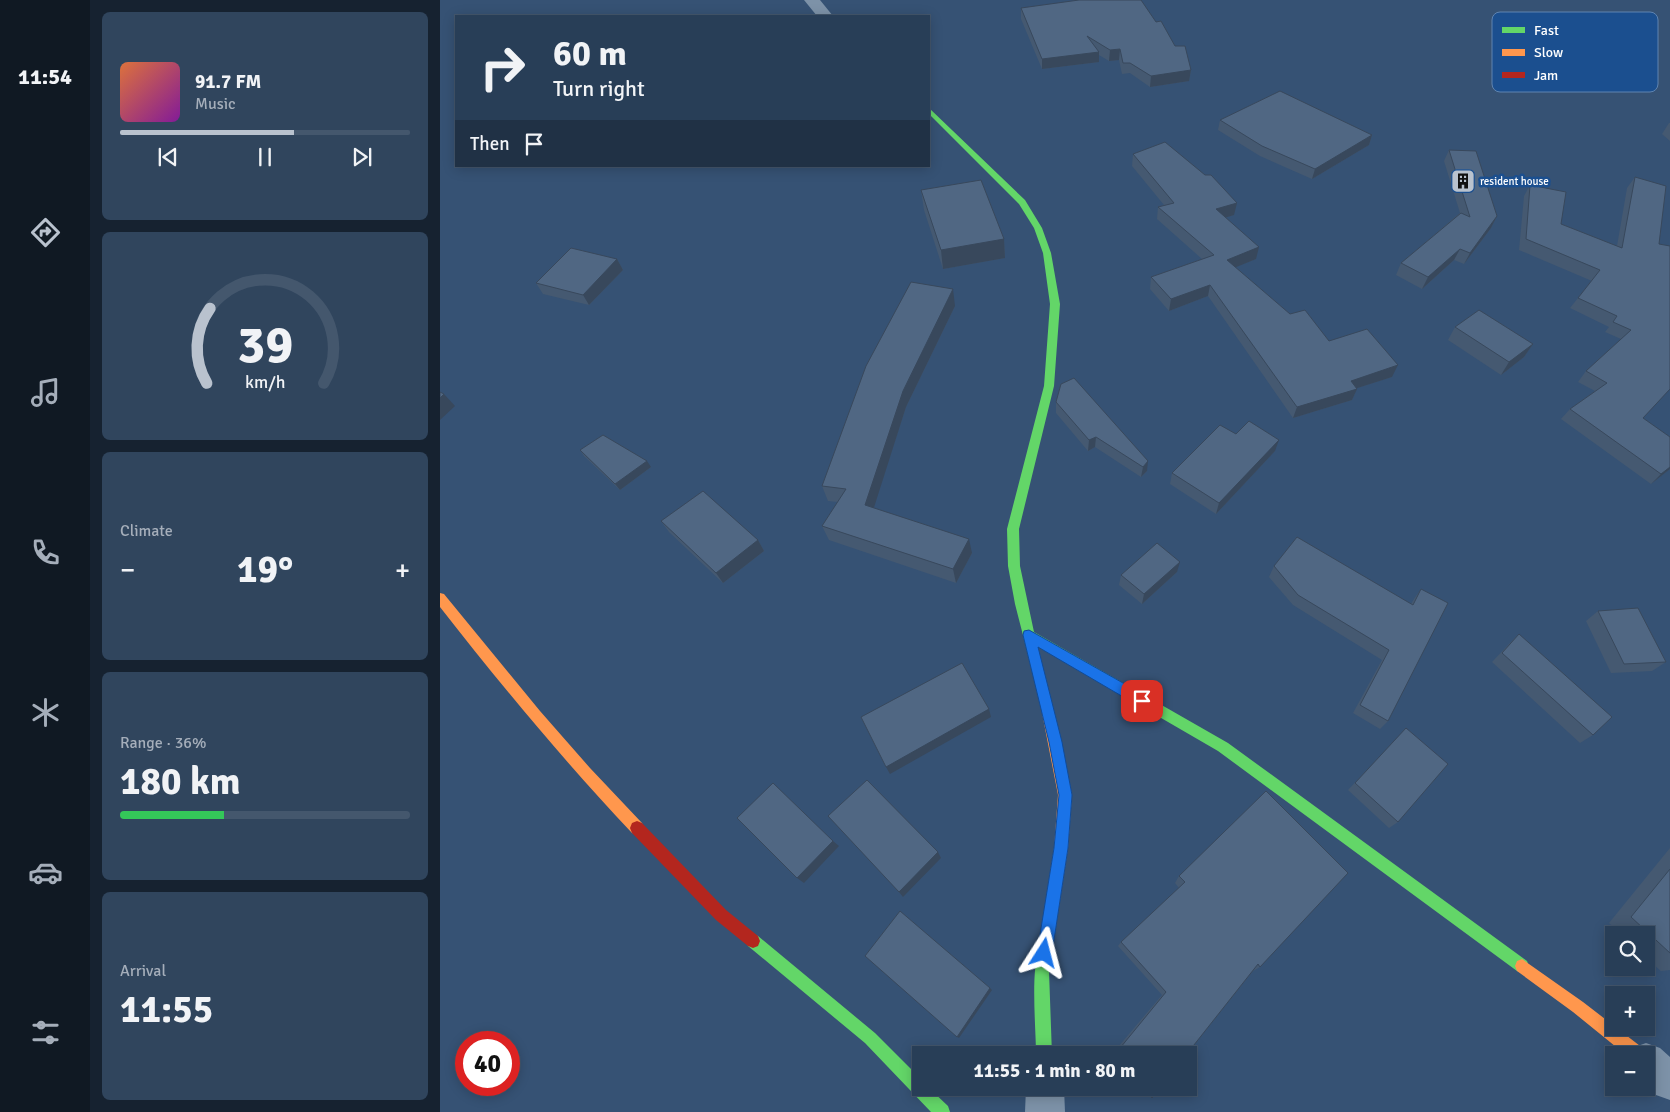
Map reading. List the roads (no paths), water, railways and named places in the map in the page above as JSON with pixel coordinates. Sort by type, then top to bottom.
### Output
[{"type":"street","points":[[812,0],[824,15]]},
{"type":"street","points":[[930,111],[1022,202],[1038,228],[1047,253],[1055,304],[1049,386],[1013,529],[1014,566],[1055,742],[1065,795],[1061,848],[1042,971],[1044,1046]]},
{"type":"street","points":[[440,598],[472,639],[603,794],[707,901],[721,915],[870,1038],[942,1112]]},
{"type":"street","points":[[1029,635],[1223,747],[1578,1007],[1627,1046]]},
{"type":"street","points":[[1655,1069],[1670,1081]]},
{"type":"street","points":[[1045,1096],[1045,1112]]},
{"type":"place","name":"resident house","points":[[1463,181]]}]
